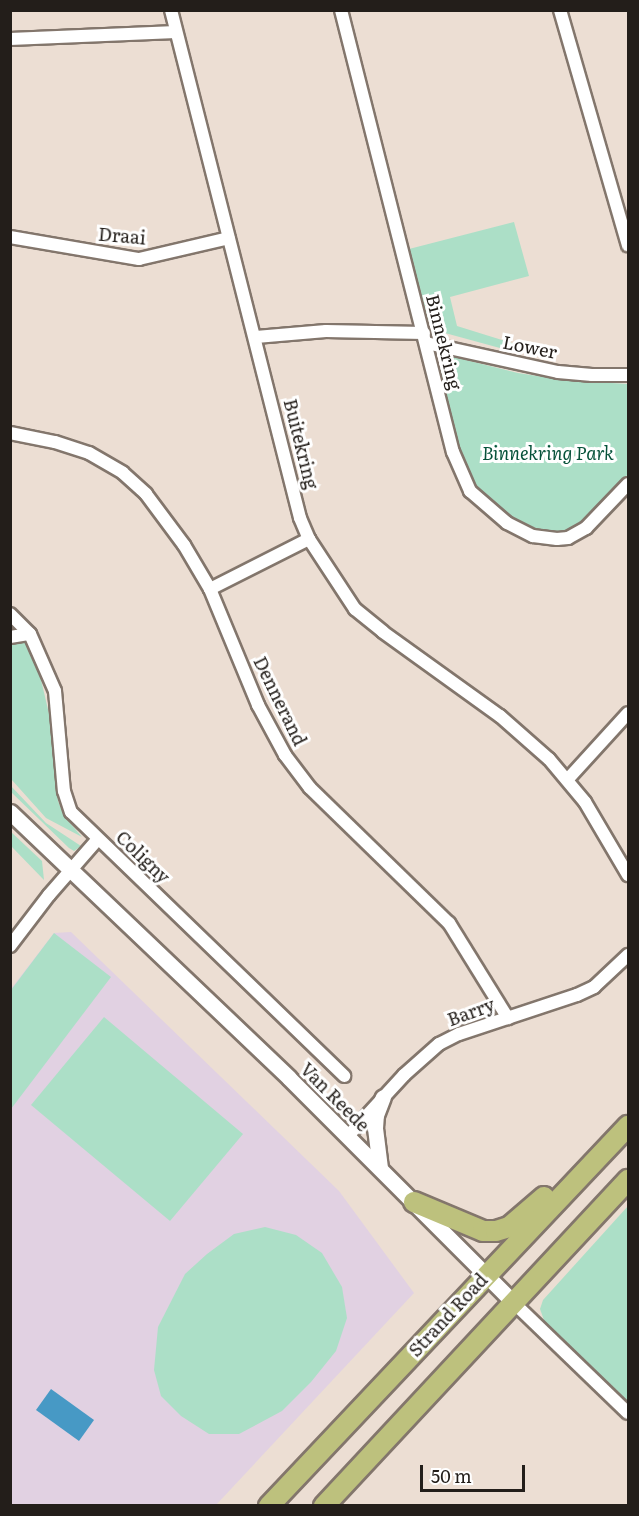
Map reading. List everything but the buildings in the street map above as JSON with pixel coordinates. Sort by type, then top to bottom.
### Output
[{"type":"main road","name":"Strand Road","points":[[269,1506],[628,1126]]},
{"type":"main road","points":[[414,1202],[483,1231],[496,1231],[509,1227],[525,1215],[556,1185],[586,1172]]},
{"type":"main road","points":[[324,1506],[628,1180]]},
{"type":"street","name":"Buitekring","points":[[171,10],[300,518],[309,539],[355,609],[528,739],[568,779],[628,875]]},
{"type":"street","name":"Binnekring","points":[[341,10],[461,474],[470,491],[507,523],[543,539],[568,538],[595,521],[628,484]]},
{"type":"street","points":[[560,10],[628,245]]},
{"type":"street","points":[[10,39],[176,32]]},
{"type":"street","name":"Draai","points":[[10,237],[110,256],[139,259],[229,238]]},
{"type":"street","name":"Lower","points":[[255,337],[326,331],[425,338],[558,372],[628,375]]},
{"type":"street","name":"Dennerand","points":[[10,433],[80,450],[123,473],[146,494],[168,522],[210,589],[258,705],[285,754],[322,800],[449,923],[508,1018]]},
{"type":"street","points":[[210,589],[309,539]]},
{"type":"street","name":"Coligny","points":[[10,614],[30,634],[55,691],[66,801],[78,821],[345,1076]]},
{"type":"street","points":[[10,637],[30,634]]},
{"type":"street","points":[[568,779],[628,713]]},
{"type":"street","name":"Van Reede","points":[[10,812],[348,1136],[514,1303],[628,1413]]},
{"type":"street","points":[[10,946],[70,869],[98,839]]},
{"type":"street","name":"Barry","points":[[348,1136],[425,1054],[439,1044],[594,987],[628,955]]},
{"type":"street","points":[[380,1168],[375,1128],[376,1115],[383,1097]]},
{"type":"shaded area","points":[[71,932],[339,1191],[414,1293],[216,1505],[11,1505],[10,990],[54,933]]},
{"type":"green space","points":[[514,222],[529,276],[450,297],[457,326],[515,344],[518,353],[434,330],[428,319],[409,249]]},
{"type":"green space","name":"Binnekring Park","points":[[450,356],[518,373],[563,380],[628,384],[628,474],[594,512],[571,530],[544,533],[525,526],[481,493],[464,469],[440,376],[441,363]]},
{"type":"green space","points":[[10,640],[25,643],[38,667],[50,718],[58,801],[64,816],[82,837],[46,818],[11,779]]},
{"type":"green space","points":[[10,785],[46,823],[81,846],[74,851],[69,848],[11,792]]},
{"type":"green space","points":[[10,831],[42,861],[44,880],[11,846]]},
{"type":"green space","points":[[54,933],[111,977],[11,1109],[11,990]]},
{"type":"green space","points":[[104,1017],[243,1134],[170,1221],[31,1105]]},
{"type":"green space","points":[[628,1206],[628,1403],[545,1323],[540,1309],[543,1300]]},
{"type":"green space","points":[[265,1227],[296,1235],[322,1253],[342,1287],[347,1318],[336,1351],[311,1382],[282,1411],[239,1434],[209,1434],[181,1416],[161,1396],[154,1370],[158,1327],[185,1274],[234,1234]]},
{"type":"water","points":[[51,1389],[94,1420],[79,1441],[36,1410]]}]
